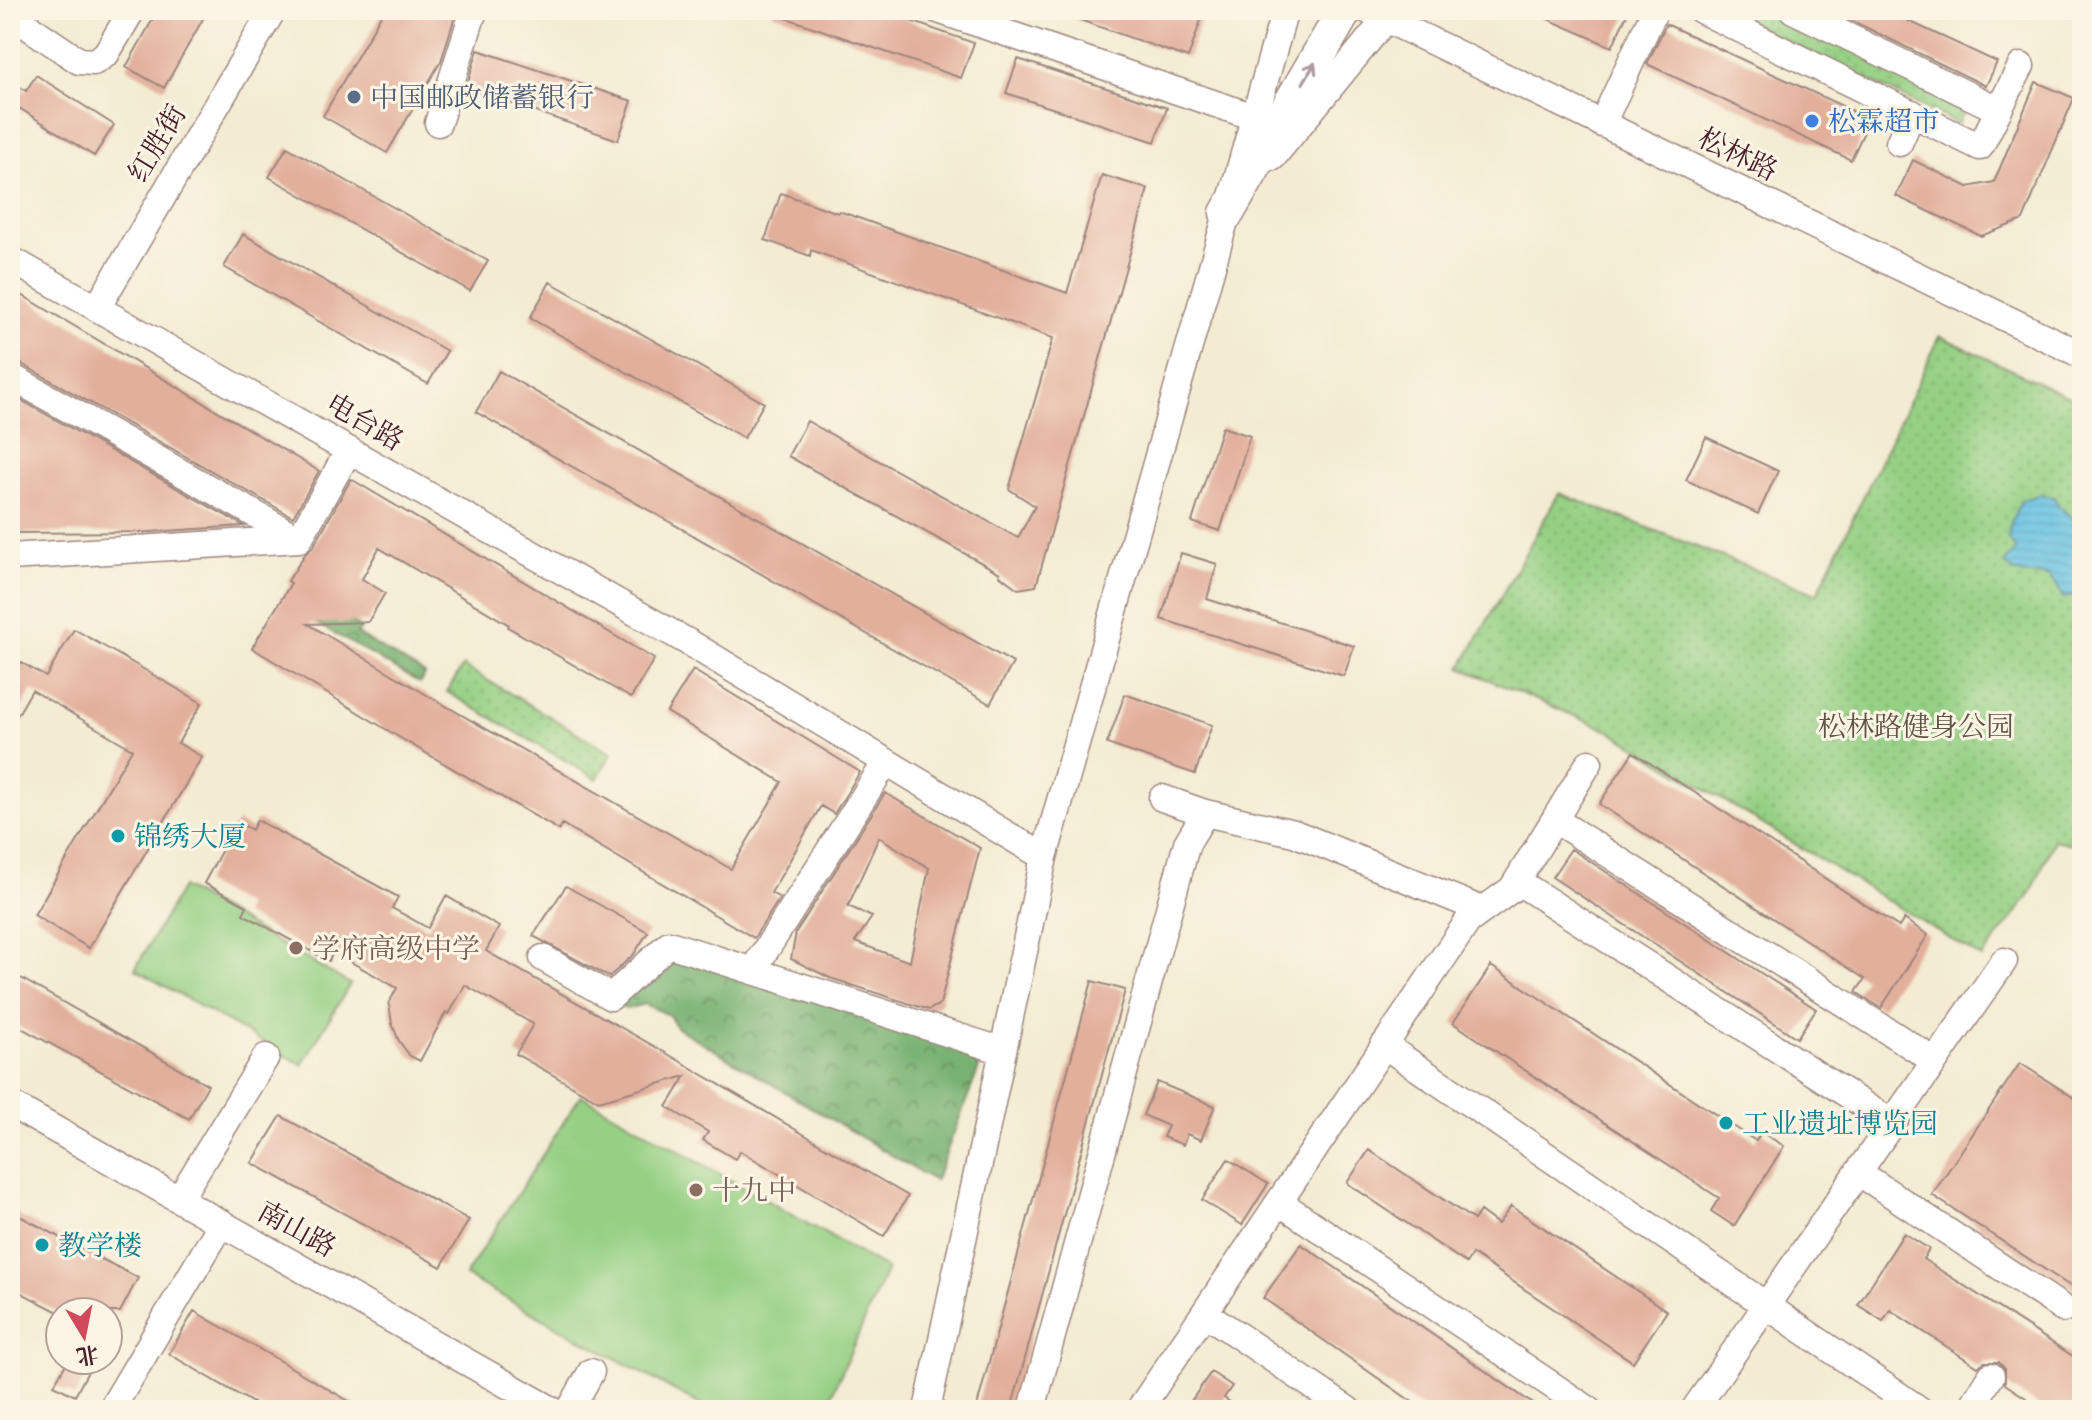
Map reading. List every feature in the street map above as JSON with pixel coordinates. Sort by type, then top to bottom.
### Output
[{"type":"main road","points":[[1227,213],[1345,10]]},
{"type":"street","points":[[10,14],[79,61],[94,62],[106,54],[132,10]]},
{"type":"street","name":"红胜街","points":[[97,308],[273,10]]},
{"type":"street","points":[[438,123],[474,10]]},
{"type":"street","points":[[938,10],[1254,117]]},
{"type":"street","points":[[927,1410],[1044,857],[1285,10]]},
{"type":"street","points":[[1602,124],[1655,10]]},
{"type":"street","points":[[1701,10],[1980,147],[2021,66]]},
{"type":"street","points":[[1793,10],[1999,110]]},
{"type":"street","points":[[1227,213],[1381,13]]},
{"type":"street","name":"松林路","points":[[1381,13],[1602,124],[2082,355]]},
{"type":"street","points":[[1899,143],[1912,113]]},
{"type":"street","name":"电台路","points":[[10,259],[688,642],[1044,857]]},
{"type":"street","points":[[10,376],[299,539]]},
{"type":"street","points":[[299,539],[349,450]]},
{"type":"street","points":[[10,557],[299,539]]},
{"type":"street","points":[[753,970],[886,762]]},
{"type":"street","points":[[1139,1410],[1468,921],[1512,889],[1589,763]]},
{"type":"street","points":[[1162,798],[1205,813],[1294,833],[1482,910]]},
{"type":"street","points":[[1035,1410],[1032,1409],[1187,843],[1205,813]]},
{"type":"street","points":[[1555,820],[1935,1061]]},
{"type":"street","points":[[1517,881],[1892,1123]]},
{"type":"street","points":[[543,958],[611,997],[669,944],[1003,1051]]},
{"type":"street","points":[[1694,1410],[2004,961]]},
{"type":"street","points":[[1384,1045],[1920,1410]]},
{"type":"street","points":[[179,1199],[266,1057]]},
{"type":"street","name":"南山路","points":[[10,1104],[552,1410]]},
{"type":"street","points":[[1858,1172],[2064,1309]]},
{"type":"street","points":[[1279,1202],[1589,1410]]},
{"type":"street","points":[[111,1410],[222,1223]]},
{"type":"street","points":[[1205,1313],[1348,1410]]},
{"type":"street","points":[[570,1410],[591,1372]]},
{"type":"street","points":[[1970,1410],[1991,1376]]},
{"type":"green space","points":[[1724,10],[1775,10],[1968,104],[1958,124]]},
{"type":"green space","name":"松林路健身公园","points":[[1940,336],[2082,403],[2082,846],[2054,840],[2030,895],[1982,958],[1608,730],[1461,668],[1559,493],[1817,594]]},
{"type":"green space","points":[[325,607],[361,628],[357,634],[425,674],[420,683],[316,623]]},
{"type":"green space","points":[[463,666],[612,753],[597,779],[447,692]]},
{"type":"green space","points":[[182,887],[350,984],[302,1065],[135,969]]},
{"type":"green space","points":[[703,961],[955,1040],[979,1068],[935,1181],[676,1027],[669,1015],[645,1004],[625,1009],[615,1003],[653,965]]},
{"type":"green space","points":[[581,1095],[887,1269],[825,1410],[710,1410],[465,1276]]},
{"type":"water","points":[[2039,495],[2054,497],[2059,506],[2082,526],[2080,595],[2063,598],[2048,576],[2019,573],[2005,563],[2016,549],[2008,539],[2017,509],[2022,500]]},
{"type":"building","points":[[158,10],[208,10],[164,88],[126,67]]},
{"type":"building","points":[[384,10],[457,10],[441,61],[387,153],[323,116]]},
{"type":"building","points":[[772,10],[879,10],[974,43],[961,78],[772,13]]},
{"type":"building","points":[[1058,10],[1192,10],[1203,14],[1188,58]]},
{"type":"building","points":[[1527,10],[1629,10],[1612,47]]},
{"type":"building","points":[[1830,10],[1885,10],[1997,62],[1986,86]]},
{"type":"building","points":[[1666,24],[1870,119],[1851,160],[1647,64]]},
{"type":"building","points":[[478,50],[632,101],[618,140],[466,88]]},
{"type":"building","points":[[1018,59],[1167,108],[1155,142],[1006,93]]},
{"type":"building","points":[[36,75],[114,125],[94,156],[10,102],[10,80],[26,91]]},
{"type":"building","points":[[2036,82],[2074,98],[2023,220],[1981,236],[1896,196],[1913,160],[1968,187],[1994,182]]},
{"type":"building","points":[[287,147],[488,261],[470,291],[269,177]]},
{"type":"building","points":[[1102,175],[1148,189],[1036,586],[1018,589],[1000,573],[788,456],[807,421],[1018,538],[1035,506],[1009,489],[1053,338],[811,250],[810,256],[765,240],[781,193],[1067,293]]},
{"type":"building","points":[[243,234],[447,351],[428,384],[224,267]]},
{"type":"building","points":[[550,282],[764,403],[744,438],[530,318]]},
{"type":"building","points":[[10,288],[319,471],[293,517],[10,360]]},
{"type":"building","points":[[499,371],[1013,663],[990,704],[476,412]]},
{"type":"building","points":[[10,394],[244,526],[149,532],[10,533]]},
{"type":"building","points":[[1222,427],[1250,436],[1220,531],[1192,522]]},
{"type":"building","points":[[1706,437],[1778,471],[1758,514],[1686,480]]},
{"type":"building","points":[[351,479],[654,659],[631,698],[379,548],[362,579],[385,593],[368,622],[308,624],[432,698],[731,869],[782,782],[667,712],[693,670],[860,772],[834,814],[821,806],[771,893],[780,898],[754,938],[562,824],[559,830],[252,648],[291,583],[288,581],[313,547]]},
{"type":"building","points":[[1181,553],[1217,564],[1207,599],[1354,646],[1344,676],[1161,619]]},
{"type":"building","name":"锦绣大厦","points":[[74,629],[202,703],[178,743],[202,757],[89,948],[34,915],[132,749],[32,690],[10,728],[10,656],[46,677]]},
{"type":"building","points":[[1125,694],[1212,725],[1195,774],[1107,744]]},
{"type":"building","points":[[1633,752],[1899,927],[1904,919],[1928,935],[1881,1008],[1856,992],[1865,979],[1599,804]]},
{"type":"building","points":[[885,793],[980,848],[940,1004],[929,1010],[830,978],[791,959],[796,932]],"holes":[[[879,837],[929,868],[910,962],[855,942],[872,917],[848,906]]]},
{"type":"building","points":[[257,820],[398,897],[392,908],[428,928],[446,896],[499,927],[486,951],[908,1196],[884,1236],[740,1151],[735,1159],[703,1140],[708,1132],[667,1107],[686,1076],[599,1101],[516,1054],[533,1024],[465,985],[449,1014],[446,1012],[420,1061],[410,1056],[392,1024],[389,1003],[397,988],[333,952],[329,961],[243,914],[247,906],[204,883],[237,822],[252,830]]},
{"type":"building","points":[[1571,849],[1816,1009],[1797,1038],[1552,877]]},
{"type":"building","points":[[566,886],[648,932],[634,954],[609,977],[533,936]]},
{"type":"building","points":[[1491,966],[1756,1141],[1761,1132],[1784,1146],[1734,1226],[1711,1211],[1719,1198],[1453,1023]]},
{"type":"building","points":[[10,972],[208,1085],[189,1119],[10,1022]]},
{"type":"building","points":[[1092,981],[1125,990],[1011,1410],[976,1410]]},
{"type":"building","points":[[2020,1063],[2082,1103],[2082,1294],[1932,1195]]},
{"type":"building","points":[[1157,1082],[1215,1106],[1201,1140],[1187,1134],[1183,1145],[1163,1137],[1168,1126],[1143,1115]]},
{"type":"building","points":[[281,1116],[469,1220],[441,1267],[252,1163]]},
{"type":"building","points":[[1369,1150],[1474,1220],[1480,1211],[1498,1224],[1511,1206],[1667,1311],[1633,1362],[1472,1254],[1466,1263],[1347,1183]]},
{"type":"building","points":[[1228,1159],[1268,1184],[1242,1225],[1202,1200]]},
{"type":"building","name":"教学楼","points":[[10,1211],[138,1278],[124,1304],[124,1296],[44,1296],[44,1305],[10,1287]]},
{"type":"building","points":[[1904,1233],[1929,1249],[1923,1259],[2082,1362],[2082,1410],[2044,1410],[2005,1384],[2005,1369],[1999,1362],[1984,1362],[1978,1367],[1890,1310],[1883,1321],[1858,1305]]},
{"type":"building","points":[[1301,1244],[1542,1410],[1424,1410],[1263,1298]]},
{"type":"building","points":[[194,1311],[364,1410],[265,1410],[169,1354]]},
{"type":"building","points":[[1211,1372],[1232,1386],[1224,1398],[1241,1410],[1185,1410]]},
{"type":"building","points":[[59,1376],[86,1376],[75,1396],[54,1385]]},
{"type":"place","name":"中国邮政储蓄银行","points":[[354,97]]},
{"type":"place","name":"松霖超市","points":[[1812,121]]},
{"type":"place","name":"锦绣大厦","points":[[118,836]]},
{"type":"place","name":"学府高级中学","points":[[296,948]]},
{"type":"place","name":"工业遗址博览园","points":[[1726,1123]]},
{"type":"place","name":"十九中","points":[[696,1190]]},
{"type":"place","name":"教学楼","points":[[42,1245]]}]
